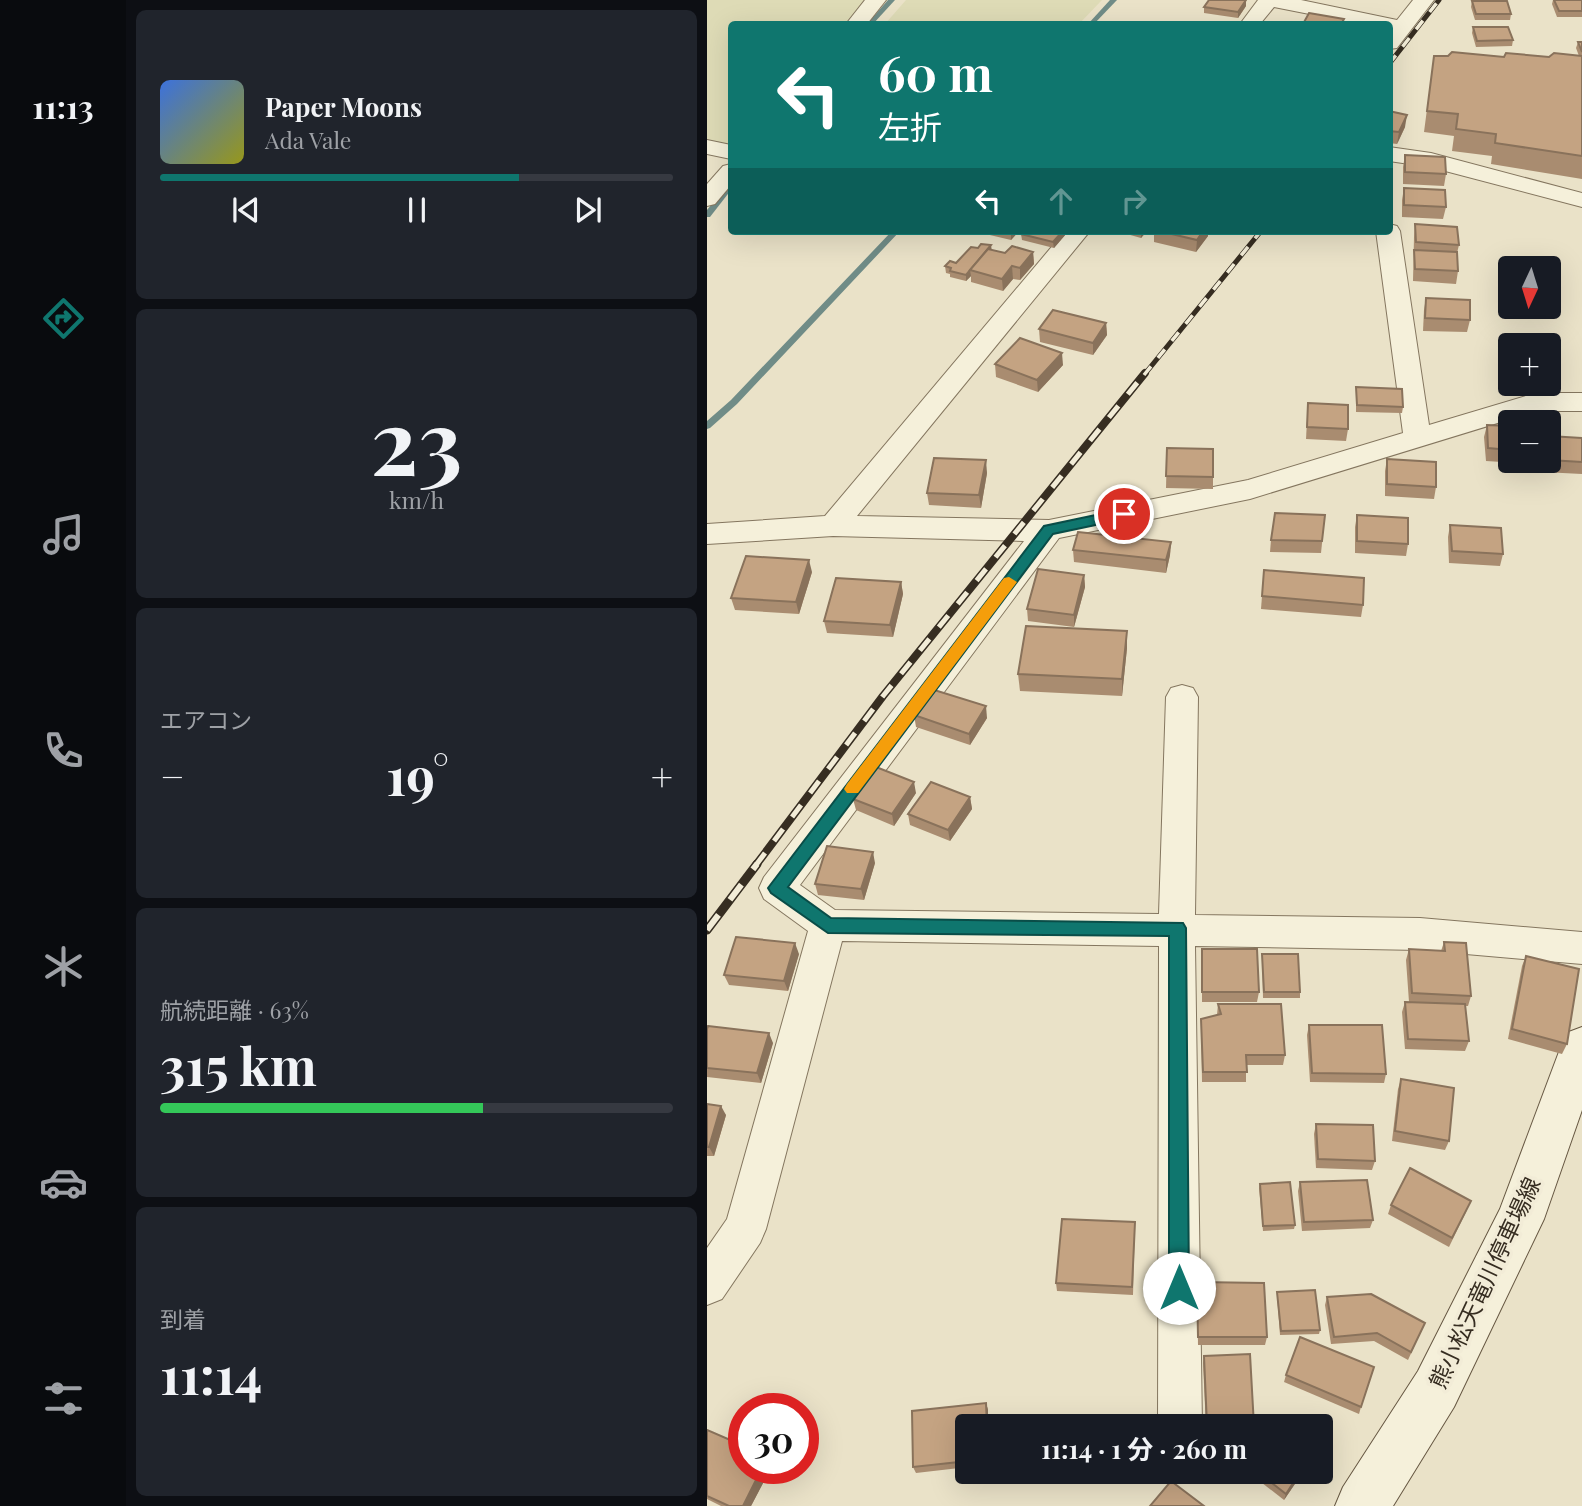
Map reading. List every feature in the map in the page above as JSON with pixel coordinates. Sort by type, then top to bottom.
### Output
[{"type":"main road","name":"熊小松天竜川停車場線","points":[[1362,1506],[1436,1389],[1520,1219],[1582,1047]]},
{"type":"street","points":[[858,21],[876,0]]},
{"type":"street","points":[[1252,21],[1270,0],[1346,21]]},
{"type":"street","points":[[1396,35],[1424,0]]},
{"type":"street","points":[[707,147],[728,151]]},
{"type":"street","points":[[1393,155],[1431,160],[1582,200]]},
{"type":"street","points":[[707,199],[728,174]]},
{"type":"street","points":[[833,526],[1075,235]]},
{"type":"street","points":[[1389,235],[1416,438]]},
{"type":"street","points":[[707,534],[833,526],[1049,530],[1250,489],[1536,402],[1582,402]]},
{"type":"street","points":[[1049,530],[777,888],[828,925],[1177,928],[1420,934],[1582,948]]},
{"type":"street","points":[[1180,1414],[1177,928],[1182,697]]},
{"type":"street","points":[[707,1284],[745,1229],[828,925]]},
{"type":"shaded area","points":[[707,0],[866,0],[848,21],[728,21],[728,146],[707,143]]},
{"type":"shaded area","points":[[906,0],[1102,0],[1082,21],[888,21]]},
{"type":"building","points":[[1209,0],[1246,0],[1238,12],[1204,7]]},
{"type":"building","points":[[1554,0],[1582,0],[1582,11],[1559,11]]},
{"type":"building","points":[[1472,1],[1507,1],[1511,14],[1476,14]]},
{"type":"building","points":[[1309,13],[1344,19],[1343,21],[1305,21]]},
{"type":"building","points":[[1473,27],[1508,27],[1513,40],[1477,41]]},
{"type":"building","points":[[1452,52],[1504,57],[1506,53],[1549,57],[1554,53],[1582,56],[1582,156],[1495,143],[1496,134],[1456,129],[1458,114],[1427,111],[1434,56],[1448,56]]},
{"type":"building","points":[[1393,112],[1407,115],[1399,132],[1393,131]]},
{"type":"building","points":[[1405,155],[1445,157],[1446,174],[1405,172]]},
{"type":"building","points":[[1404,188],[1445,190],[1446,207],[1404,205]]},
{"type":"building","points":[[1415,224],[1457,227],[1459,245],[1416,242]]},
{"type":"building","points":[[1025,235],[1059,235],[1053,242]]},
{"type":"building","points":[[1176,235],[1200,235],[1197,240]]},
{"type":"building","points":[[981,244],[991,245],[966,275],[950,271],[951,268],[945,266],[950,261],[956,263],[971,247],[978,248]]},
{"type":"building","points":[[1012,246],[1033,252],[1020,268],[1012,266],[1002,279],[970,270],[988,249],[1005,253]]},
{"type":"building","points":[[1414,250],[1457,252],[1458,271],[1415,269]]},
{"type":"building","points":[[1426,298],[1470,300],[1470,320],[1425,318]]},
{"type":"building","points":[[1053,310],[1106,323],[1093,343],[1039,329]]},
{"type":"building","points":[[1020,338],[1062,353],[1037,380],[995,364]]},
{"type":"building","points":[[1356,387],[1402,389],[1403,407],[1357,405]]},
{"type":"building","points":[[1308,403],[1348,405],[1348,429],[1307,427]]},
{"type":"building","points":[[1487,425],[1498,425],[1498,449],[1488,448]]},
{"type":"building","points":[[1561,437],[1582,438],[1582,462],[1561,461]]},
{"type":"building","points":[[1167,448],[1213,449],[1213,477],[1166,476]]},
{"type":"building","points":[[934,458],[986,460],[979,495],[927,493]]},
{"type":"building","points":[[1387,459],[1436,462],[1436,487],[1387,484]]},
{"type":"building","points":[[1275,513],[1325,515],[1322,541],[1271,540]]},
{"type":"building","points":[[1357,515],[1408,518],[1408,544],[1357,541]]},
{"type":"building","points":[[1450,525],[1501,528],[1503,554],[1452,551]]},
{"type":"building","points":[[1078,532],[1171,542],[1166,560],[1073,550]]},
{"type":"building","points":[[746,556],[809,560],[796,602],[731,598]]},
{"type":"building","points":[[1038,569],[1084,575],[1074,615],[1027,609]]},
{"type":"building","points":[[1264,570],[1364,578],[1363,605],[1262,596]]},
{"type":"building","points":[[836,578],[901,582],[890,625],[824,621]]},
{"type":"building","points":[[1026,626],[1127,631],[1122,679],[1018,674]]},
{"type":"building","points":[[931,689],[986,706],[969,734],[914,715]]},
{"type":"building","points":[[876,767],[914,782],[892,814],[853,799]]},
{"type":"building","points":[[931,782],[970,797],[948,830],[908,814]]},
{"type":"building","points":[[827,846],[873,852],[861,889],[815,884]]},
{"type":"building","points":[[736,937],[795,943],[784,981],[724,975]]},
{"type":"building","points":[[1444,942],[1466,943],[1471,996],[1412,993],[1409,949],[1445,951]]},
{"type":"building","points":[[1202,949],[1257,949],[1259,992],[1202,992]]},
{"type":"building","points":[[1262,954],[1298,954],[1300,992],[1264,992]]},
{"type":"building","points":[[1526,956],[1579,969],[1567,1044],[1512,1029]]},
{"type":"building","points":[[1405,1002],[1465,1004],[1469,1041],[1408,1039]]},
{"type":"building","points":[[1218,1004],[1281,1004],[1285,1055],[1246,1055],[1247,1072],[1203,1072],[1201,1019],[1221,1014]]},
{"type":"building","points":[[1309,1025],[1382,1025],[1386,1074],[1312,1073]]},
{"type":"building","points":[[708,1026],[769,1033],[757,1073],[707,1068]]},
{"type":"building","points":[[1401,1079],[1454,1088],[1449,1141],[1395,1131]]},
{"type":"building","points":[[707,1104],[721,1106],[709,1147],[707,1147]]},
{"type":"building","points":[[1316,1124],[1373,1125],[1375,1161],[1318,1159]]},
{"type":"building","points":[[1410,1168],[1471,1201],[1452,1238],[1391,1205]]},
{"type":"building","points":[[1367,1180],[1373,1220],[1304,1222],[1300,1182]]},
{"type":"building","points":[[1290,1182],[1295,1225],[1263,1226],[1260,1184]]},
{"type":"building","points":[[1062,1219],[1135,1222],[1132,1287],[1056,1283]]},
{"type":"building","points":[[1197,1282],[1264,1283],[1267,1337],[1198,1337]]},
{"type":"building","points":[[1315,1290],[1320,1330],[1281,1331],[1277,1292]]},
{"type":"building","points":[[1371,1294],[1425,1323],[1411,1352],[1377,1333],[1334,1337],[1327,1297]]},
{"type":"building","points":[[1300,1337],[1374,1367],[1361,1407],[1286,1375]]},
{"type":"building","points":[[1250,1354],[1253,1414],[1206,1414],[1204,1356]]},
{"type":"building","points":[[986,1403],[986,1414],[955,1414],[955,1462],[913,1467],[912,1411]]},
{"type":"building","points":[[707,1430],[728,1439],[728,1484],[754,1484],[743,1506],[729,1506],[707,1496]]},
{"type":"building","points":[[1168,1484],[1175,1484],[1204,1506],[1150,1506]]},
{"type":"building","points":[[1273,1484],[1292,1484],[1286,1494]]},
{"type":"waterway","points":[[873,21],[892,0]]},
{"type":"waterway","points":[[1094,21],[1114,0]]},
{"type":"waterway","points":[[707,215],[728,190]]},
{"type":"waterway","points":[[707,426],[734,402],[892,235]]},
{"type":"railway","points":[[1393,59],[1439,0]]},
{"type":"railway","points":[[1144,375],[1258,235]]},
{"type":"railway","points":[[756,865],[883,696],[1145,373]]},
{"type":"railway","points":[[707,930],[757,864]]},
{"type":"slow traffic","points":[[852,789],[1009,582]]},
{"type":"route","points":[[1124,514],[1049,530],[777,888],[828,925],[1177,928],[1179,1288]]}]
